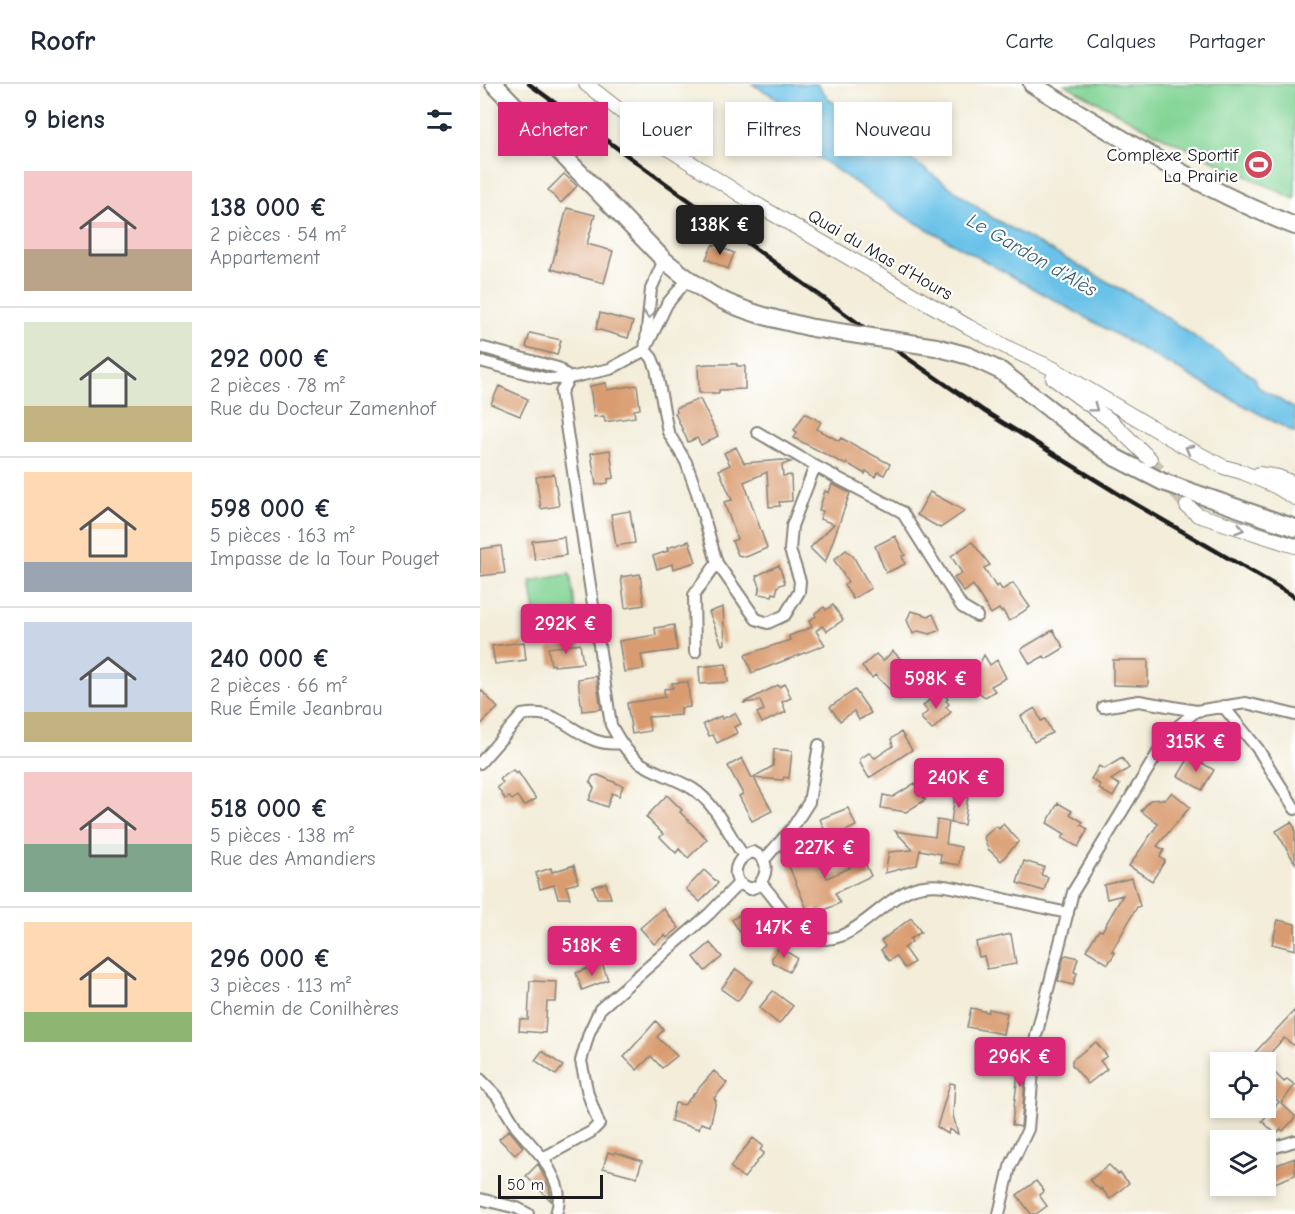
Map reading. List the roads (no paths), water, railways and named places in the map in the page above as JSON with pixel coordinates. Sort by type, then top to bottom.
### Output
[{"type":"main road","points":[[494,84],[664,260],[714,296],[762,316],[813,328],[936,347],[969,356],[1001,371],[1116,458],[1162,482],[1295,528]]},
{"type":"main road","points":[[1032,84],[1196,181],[1252,210],[1295,226]]},
{"type":"street","name":"Quai du Mas d'Hours","points":[[586,84],[669,149],[749,200],[1012,350],[1050,375],[1111,421],[1149,459]]},
{"type":"street","points":[[664,260],[651,289],[645,350],[652,358],[656,368],[668,432],[686,462],[698,493],[717,563],[756,620],[768,623],[785,615],[800,592],[800,581],[790,550],[792,526],[815,466]]},
{"type":"street","points":[[480,362],[548,379],[568,378],[610,369],[645,350],[667,304],[688,279]]},
{"type":"street","points":[[480,347],[558,368],[568,378]]},
{"type":"street","name":"Quai du Mas d'Hours","points":[[1012,350],[1054,369],[1189,449],[1224,467],[1275,486],[1295,498]]},
{"type":"street","points":[[568,378],[561,392],[610,725],[621,743],[638,761],[693,789],[705,800],[717,813],[743,855]]},
{"type":"street","points":[[757,432],[902,512],[962,607],[977,616]]},
{"type":"street","points":[[1242,472],[1278,477],[1295,484]]},
{"type":"street","points":[[1187,506],[1198,516],[1295,546]]},
{"type":"street","points":[[695,652],[694,595],[717,563]]},
{"type":"street","points":[[1103,707],[1139,701],[1196,711],[1246,703],[1295,715]]},
{"type":"street","points":[[1223,706],[1258,749],[1295,808]]},
{"type":"street","points":[[999,1214],[1010,1167],[1028,1129],[1036,1036],[1073,892],[1170,733],[1196,711]]},
{"type":"street","points":[[480,763],[522,714],[537,713],[553,717],[595,742],[608,745],[621,743]]},
{"type":"street","points":[[764,860],[793,827],[809,802],[819,745]]},
{"type":"street","points":[[753,852],[760,854],[764,860],[766,872],[761,883],[750,889],[739,883],[736,870],[738,861],[743,855],[753,852]]},
{"type":"street","points":[[543,1158],[591,1132],[599,1124],[588,1094],[581,1061],[589,1033],[600,1009],[709,914],[739,883]]},
{"type":"street","points":[[761,883],[804,932],[822,939],[836,939],[853,931],[879,908],[902,892],[923,886],[946,886],[1068,913]]},
{"type":"street","points":[[480,1079],[497,1096],[516,1127],[543,1158],[556,1180],[560,1194],[556,1214]]},
{"type":"street","points":[[1276,1147],[1295,1141]]},
{"type":"street","points":[[480,1198],[517,1208],[528,1214]]},
{"type":"water","name":"Le Gardon d'Alès","points":[[752,84],[817,84],[834,103],[834,156],[907,156],[991,217],[1144,302],[1255,378],[1258,387],[1295,409],[1295,433],[906,217],[816,156],[822,156],[822,102],[780,102]]},
{"type":"water","points":[[1202,725],[1224,733],[1224,740],[1230,753],[1228,755],[1206,748],[1207,741],[1201,731]]},
{"type":"tunnel","points":[[1150,459],[1187,506]]},
{"type":"railway","points":[[529,84],[877,337],[984,411],[1125,498],[1295,597]]},
{"type":"place","name":"Complexe Sportif La Prairie","points":[[1259,165]]}]
